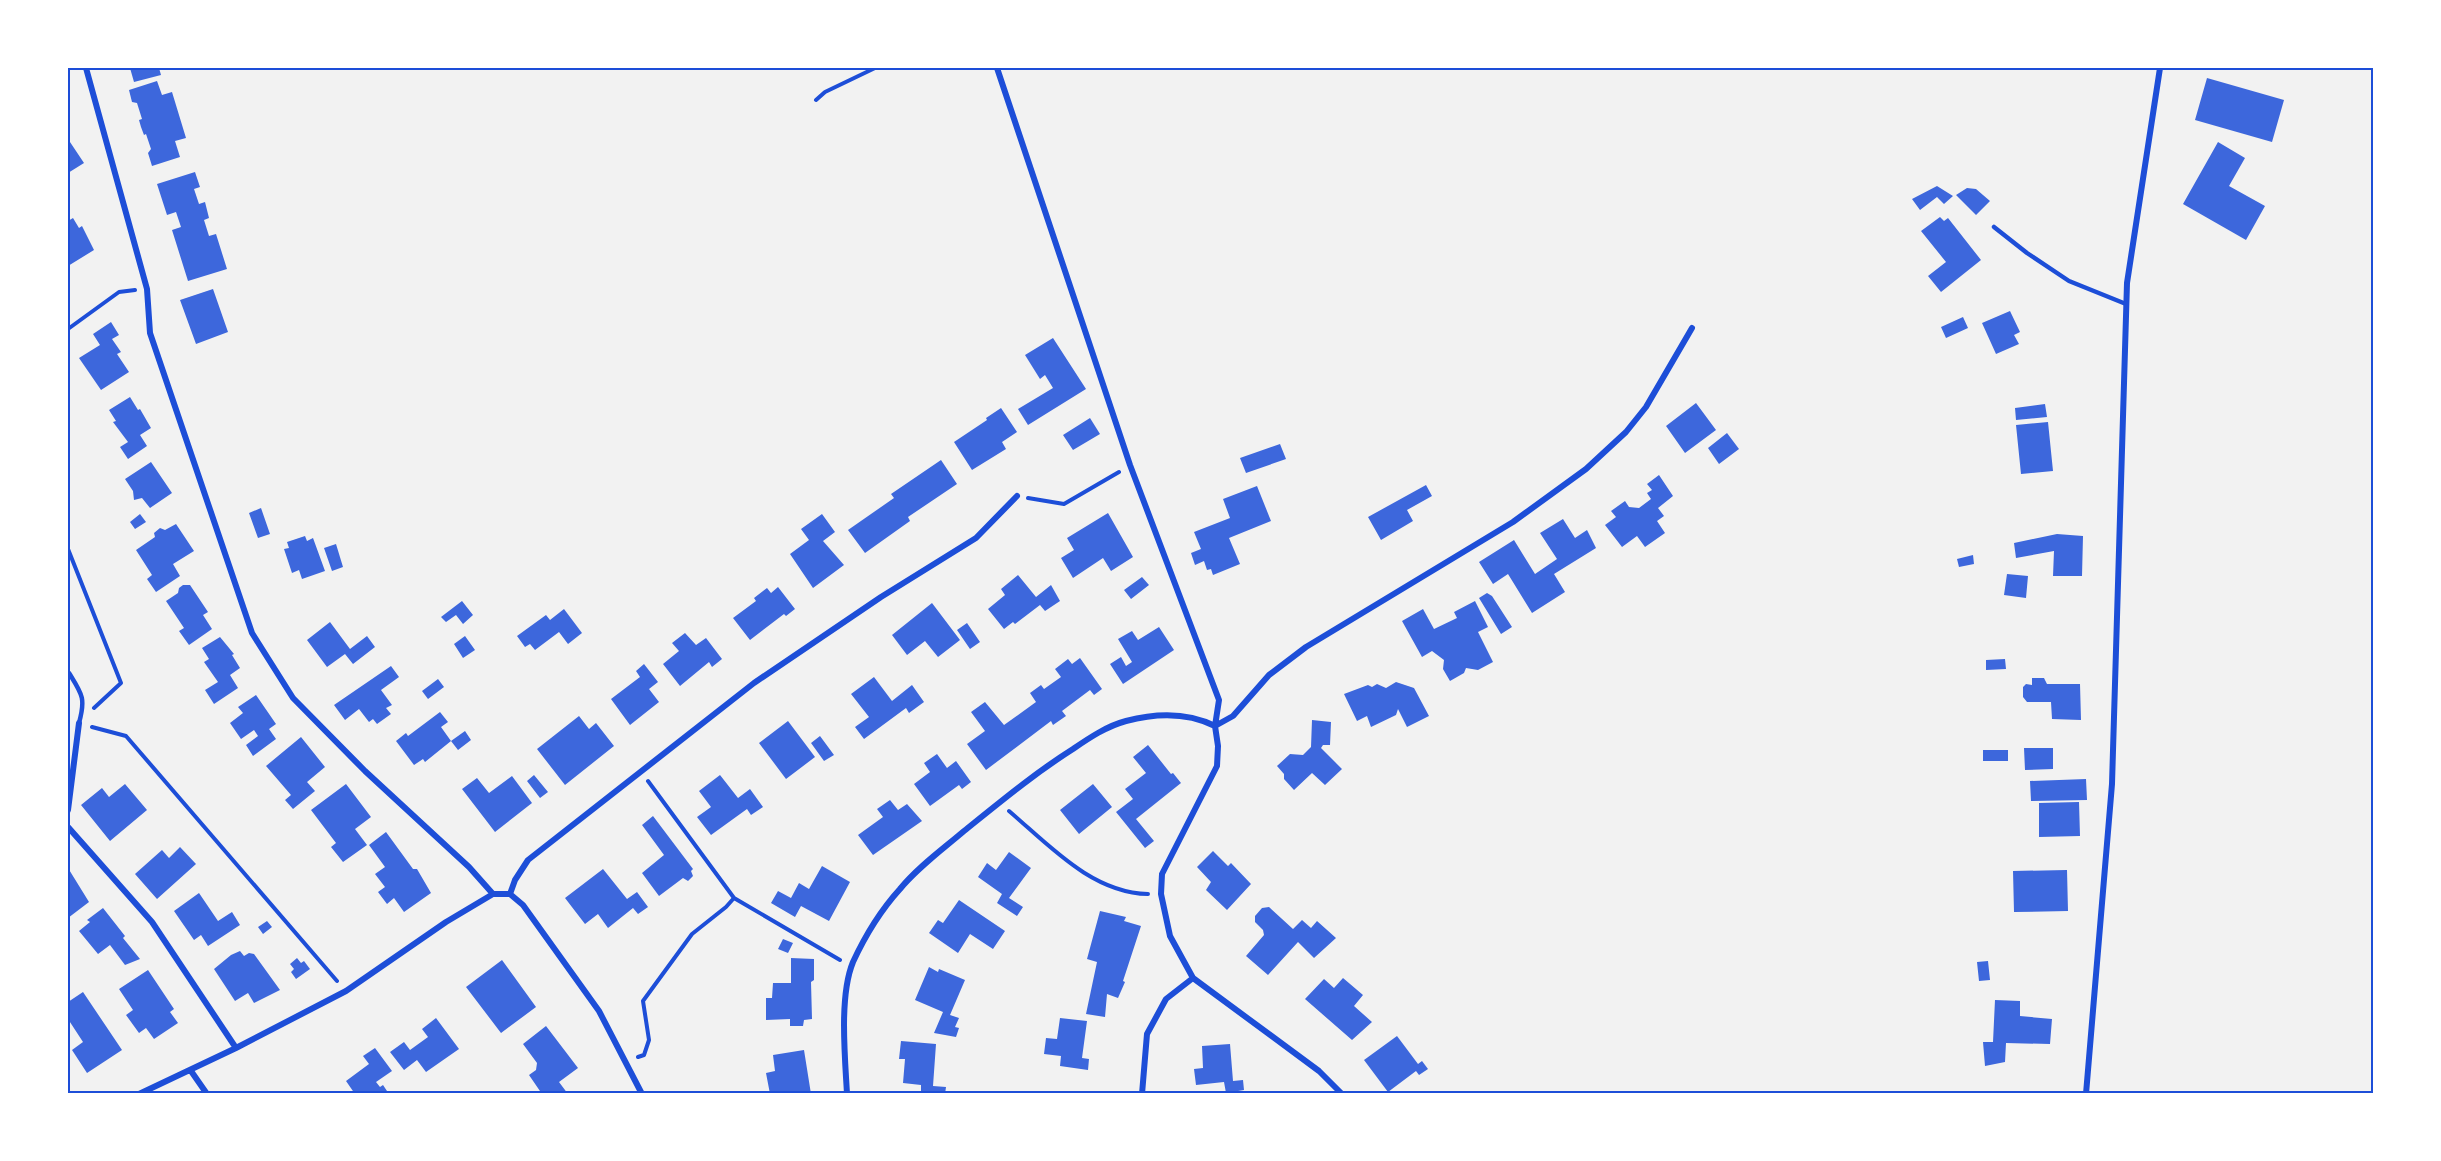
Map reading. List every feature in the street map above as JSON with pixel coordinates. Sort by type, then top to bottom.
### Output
[{"type":"street","points":[[86,68],[147,289],[150,333],[252,633],[293,698],[365,771],[469,867],[494,894]]},
{"type":"street","points":[[997,68],[1130,465],[1219,700],[1215,726],[1218,746],[1217,766],[1162,874],[1161,894],[1170,936],[1193,978],[1319,1071],[1342,1094]]},
{"type":"street","points":[[2086,1094],[2112,784],[2127,283],[2160,68]]},
{"type":"street","points":[[1215,726],[1233,716],[1269,675],[1306,647],[1513,522],[1586,469],[1626,432],[1646,407],[1692,328]]},
{"type":"street","points":[[506,893],[528,860],[754,682],[881,597],[976,538],[1017,496]]},
{"type":"street","points":[[847,1094],[846,1000],[852,964],[876,921],[900,888],[999,802],[1046,766],[1092,736],[1124,721],[1163,714],[1200,719],[1215,726]]},
{"type":"street","points":[[68,810],[78,723]]},
{"type":"street","points":[[68,827],[152,922],[236,1048]]},
{"type":"street","points":[[139,1094],[191,1071],[346,990],[446,922],[494,894],[506,893],[523,905],[599,1011],[642,1094]]},
{"type":"street","points":[[1142,1094],[1147,1034],[1166,999],[1193,978]]},
{"type":"street","points":[[191,1071],[207,1094]]},
{"type":"lane","points":[[1994,227],[2026,253],[2068,281],[2126,304]]},
{"type":"lane","points":[[69,673],[82,694],[84,703],[78,723]]},
{"type":"path","points":[[816,100],[825,92],[875,68]]},
{"type":"path","points":[[68,329],[119,292],[147,289]]},
{"type":"path","points":[[1017,496],[1065,504],[1130,465]]},
{"type":"path","points":[[68,549],[121,683],[78,723]]},
{"type":"path","points":[[78,723],[126,736],[346,990]]},
{"type":"path","points":[[640,771],[734,897],[838,960],[852,964]]},
{"type":"path","points":[[999,802],[1072,866],[1128,894],[1161,894]]},
{"type":"path","points":[[644,1055],[649,1040],[643,1001],[692,934],[726,907],[734,897]]},
{"type":"building","points":[[130,68],[159,68],[161,75],[134,82]]},
{"type":"building","points":[[2207,78],[2284,100],[2272,142],[2195,120]]},
{"type":"building","points":[[157,81],[162,95],[172,92],[186,138],[175,141],[180,157],[152,166],[148,153],[151,149],[139,120],[142,119],[137,103],[132,102],[129,90]]},
{"type":"building","points":[[68,139],[84,163],[68,173]]},
{"type":"building","points":[[2218,142],[2245,158],[2229,186],[2265,206],[2246,240],[2183,204]]},
{"type":"building","points":[[195,172],[200,187],[194,189],[199,204],[205,202],[209,218],[204,220],[209,236],[216,234],[227,269],[188,281],[172,230],[181,227],[176,212],[167,215],[157,184]]},
{"type":"building","points":[[1937,186],[1953,196],[1944,204],[1937,197],[1920,210],[1912,199]]},
{"type":"building","points":[[1967,188],[1976,189],[1990,201],[1976,215],[1956,195]]},
{"type":"building","points":[[1940,217],[1944,221],[1948,218],[1981,260],[1941,292],[1928,276],[1946,262],[1921,231]]},
{"type":"building","points":[[73,218],[79,228],[82,226],[94,250],[68,266],[68,221]]},
{"type":"building","points":[[213,289],[228,332],[196,344],[180,300]]},
{"type":"building","points":[[2010,311],[2020,332],[2014,335],[2019,344],[1996,354],[1982,323]]},
{"type":"building","points":[[1963,317],[1968,328],[1946,338],[1941,327]]},
{"type":"building","points":[[111,322],[119,335],[112,339],[121,352],[117,354],[129,372],[101,390],[79,358],[100,345],[93,334]]},
{"type":"building","points":[[1053,338],[1086,389],[1028,425],[1018,409],[1053,388],[1045,375],[1040,379],[1025,355]]},
{"type":"building","points":[[130,397],[151,428],[140,435],[147,446],[128,459],[120,447],[128,442],[113,422],[116,421],[109,410]]},
{"type":"building","points":[[1696,403],[1716,430],[1685,453],[1666,426]]},
{"type":"building","points":[[2045,404],[2047,417],[2016,420],[2015,408]]},
{"type":"building","points":[[1001,408],[1017,432],[1002,442],[1006,449],[972,470],[954,442]]},
{"type":"building","points":[[1090,418],[1100,434],[1073,450],[1063,435]]},
{"type":"building","points":[[2048,422],[2053,471],[2021,474],[2016,425]]},
{"type":"building","points":[[1727,433],[1739,449],[1719,464],[1708,448]]},
{"type":"building","points":[[1280,444],[1286,459],[1246,473],[1240,458]]},
{"type":"building","points":[[941,460],[957,484],[908,517],[910,521],[865,553],[848,530],[894,498],[891,494]]},
{"type":"building","points":[[151,462],[172,493],[150,508],[142,498],[134,500],[133,491],[125,479]]},
{"type":"building","points":[[1659,475],[1673,496],[1658,508],[1664,516],[1657,521],[1665,533],[1645,547],[1637,536],[1622,547],[1605,525],[1616,517],[1611,511],[1625,501],[1629,507],[1639,508],[1651,499],[1647,493],[1652,490],[1647,484]]},
{"type":"building","points":[[1426,485],[1432,496],[1407,510],[1413,521],[1381,540],[1368,517]]},
{"type":"building","points":[[1257,486],[1271,521],[1229,538],[1240,564],[1213,575],[1211,569],[1207,570],[1204,561],[1195,565],[1191,553],[1201,549],[1194,532],[1230,518],[1223,499]]},
{"type":"building","points":[[261,508],[270,534],[258,538],[249,513]]},
{"type":"building","points":[[1108,513],[1133,557],[1111,571],[1103,558],[1073,578],[1061,558],[1074,550],[1067,538]]},
{"type":"building","points":[[140,514],[146,522],[135,529],[130,522]]},
{"type":"building","points":[[822,514],[835,532],[823,541],[844,565],[813,588],[790,554],[809,540],[801,529]]},
{"type":"building","points":[[1563,519],[1575,538],[1587,530],[1596,548],[1554,574],[1565,592],[1532,613],[1508,574],[1493,584],[1479,562],[1514,540],[1535,574],[1557,559],[1540,533]]},
{"type":"building","points":[[176,524],[194,551],[173,564],[180,576],[156,592],[147,579],[152,575],[136,550],[155,537],[154,533],[160,528],[165,530]]},
{"type":"building","points":[[2057,534],[2083,536],[2082,576],[2053,576],[2054,551],[2016,558],[2014,543]]},
{"type":"building","points":[[305,536],[307,541],[313,538],[325,571],[302,579],[299,570],[292,573],[284,549],[289,548],[287,542]]},
{"type":"building","points":[[336,544],[343,567],[332,571],[324,548]]},
{"type":"building","points":[[1973,555],[1974,564],[1959,567],[1957,559]]},
{"type":"building","points":[[2007,574],[2028,576],[2026,598],[2004,595]]},
{"type":"building","points":[[1018,575],[1036,597],[1051,585],[1060,601],[1045,611],[1040,605],[1015,624],[1013,622],[1004,629],[988,609],[1005,595],[1001,589]]},
{"type":"building","points":[[1142,577],[1149,585],[1131,599],[1124,590]]},
{"type":"building","points":[[183,585],[190,585],[208,612],[203,615],[212,629],[189,645],[179,631],[184,628],[166,601],[178,593],[179,588]]},
{"type":"building","points":[[778,587],[795,609],[786,616],[784,614],[750,640],[733,618],[756,601],[754,598],[767,588],[771,593]]},
{"type":"building","points":[[1487,593],[1492,596],[1512,627],[1501,634],[1479,598]]},
{"type":"building","points":[[462,601],[473,615],[463,624],[456,615],[446,622],[441,617]]},
{"type":"building","points":[[1475,601],[1488,627],[1478,632],[1493,662],[1478,670],[1466,668],[1464,673],[1450,681],[1443,669],[1444,660],[1432,651],[1422,657],[1402,621],[1423,609],[1434,629],[1457,618],[1454,612]]},
{"type":"building","points":[[932,603],[960,640],[938,657],[925,641],[907,655],[892,635]]},
{"type":"building","points":[[564,609],[582,633],[568,644],[559,632],[535,650],[530,644],[525,647],[517,636],[546,615],[550,620]]},
{"type":"building","points":[[330,622],[350,649],[367,636],[375,647],[353,664],[345,654],[327,667],[307,640]]},
{"type":"building","points":[[967,623],[980,642],[970,649],[957,630]]},
{"type":"building","points":[[1159,627],[1174,650],[1123,684],[1110,664],[1121,657],[1126,666],[1132,662],[1118,639],[1132,631],[1138,640]]},
{"type":"building","points":[[685,633],[696,645],[706,638],[722,659],[712,667],[709,662],[680,686],[663,664],[679,651],[672,643]]},
{"type":"building","points":[[465,636],[475,650],[463,658],[454,644]]},
{"type":"building","points":[[220,637],[234,654],[232,655],[240,668],[230,675],[238,688],[214,704],[205,690],[218,682],[204,662],[209,659],[202,648]]},
{"type":"building","points":[[1080,658],[1102,689],[1094,695],[1090,690],[1062,711],[1066,716],[1053,725],[1051,721],[986,770],[967,744],[985,731],[971,712],[985,702],[1004,725],[1036,702],[1030,693],[1041,685],[1044,689],[1061,677],[1055,669],[1068,659],[1072,664]]},
{"type":"building","points":[[2005,659],[2006,669],[1986,670],[1986,660]]},
{"type":"building","points":[[644,664],[658,682],[649,689],[659,702],[630,725],[611,699],[640,677],[636,671]]},
{"type":"building","points":[[391,666],[399,677],[381,690],[392,705],[386,708],[391,714],[377,724],[373,719],[369,722],[359,709],[345,720],[334,705]]},
{"type":"building","points":[[874,677],[892,701],[912,685],[924,702],[909,713],[906,708],[864,739],[855,727],[869,717],[851,694]]},
{"type":"building","points":[[2032,678],[2044,678],[2047,684],[2080,684],[2081,720],[2052,719],[2051,702],[2027,702],[2023,697],[2023,687],[2026,684],[2032,685]]},
{"type":"building","points":[[438,679],[444,687],[428,699],[422,691]]},
{"type":"building","points":[[1396,682],[1414,688],[1429,716],[1407,727],[1398,709],[1396,715],[1371,727],[1367,716],[1357,721],[1344,694],[1368,685],[1372,687],[1377,684],[1386,688]]},
{"type":"building","points":[[256,695],[276,724],[269,729],[276,739],[253,756],[246,745],[258,736],[254,730],[241,739],[230,723],[243,713],[238,707]]},
{"type":"building","points":[[440,712],[448,722],[441,727],[451,741],[425,762],[423,759],[414,765],[396,741],[406,733],[408,736]]},
{"type":"building","points":[[579,716],[589,729],[596,723],[614,746],[565,785],[537,749]]},
{"type":"building","points":[[1312,720],[1331,722],[1330,745],[1323,745],[1321,748],[1342,769],[1325,785],[1312,773],[1294,790],[1284,779],[1284,774],[1277,766],[1290,754],[1303,755],[1311,747]]},
{"type":"building","points":[[788,721],[815,757],[786,779],[759,743]]},
{"type":"building","points":[[465,731],[471,740],[458,750],[451,741]]},
{"type":"building","points":[[820,736],[834,755],[824,761],[811,743]]},
{"type":"building","points":[[301,737],[325,767],[307,782],[315,791],[293,809],[285,800],[291,795],[266,766]]},
{"type":"building","points":[[1148,745],[1181,783],[1136,819],[1154,841],[1145,848],[1116,812],[1133,799],[1125,789],[1146,773],[1133,757]]},
{"type":"building","points":[[2024,748],[2053,748],[2053,769],[2025,770]]},
{"type":"building","points":[[1983,750],[2008,750],[2008,761],[1983,761]]},
{"type":"building","points":[[937,754],[947,768],[956,761],[971,782],[962,789],[959,785],[930,806],[914,784],[930,772],[924,763]]},
{"type":"building","points":[[534,775],[548,792],[540,798],[527,781]]},
{"type":"building","points":[[720,775],[738,798],[750,789],[763,807],[751,815],[747,809],[711,835],[697,817],[711,807],[699,791]]},
{"type":"building","points":[[512,776],[532,803],[495,832],[462,789],[477,778],[489,793]]},
{"type":"building","points":[[2086,779],[2087,800],[2031,801],[2030,781]]},
{"type":"building","points":[[125,784],[147,810],[110,841],[81,805],[102,788],[109,797]]},
{"type":"building","points":[[346,784],[371,817],[355,829],[367,845],[343,862],[331,847],[336,843],[311,810]]},
{"type":"building","points":[[1093,784],[1112,807],[1079,834],[1060,810]]},
{"type":"building","points":[[890,800],[898,810],[907,804],[922,821],[873,855],[858,835],[883,817],[877,809]]},
{"type":"building","points":[[2079,802],[2080,836],[2039,837],[2039,803]]},
{"type":"building","points":[[653,816],[693,869],[691,871],[693,876],[688,881],[683,878],[659,896],[642,873],[664,855],[642,825]]},
{"type":"building","points":[[386,832],[413,869],[417,869],[431,893],[404,912],[394,898],[387,904],[378,892],[385,887],[375,874],[385,867],[369,845]]},
{"type":"building","points":[[180,847],[196,864],[157,899],[135,874],[162,850],[169,858]]},
{"type":"building","points":[[1213,851],[1228,866],[1231,863],[1251,884],[1227,910],[1206,890],[1211,882],[1197,867]]},
{"type":"building","points":[[1009,852],[1031,868],[1009,898],[1023,907],[1017,916],[997,903],[1002,894],[978,877],[987,863],[996,870]]},
{"type":"building","points":[[822,866],[850,882],[829,921],[801,906],[795,917],[771,903],[778,891],[791,898],[799,883],[809,889]]},
{"type":"building","points":[[68,868],[89,902],[68,918]]},
{"type":"building","points":[[603,869],[627,899],[637,892],[648,907],[638,914],[633,908],[608,928],[598,914],[585,924],[565,898]]},
{"type":"building","points":[[2067,870],[2068,911],[2014,912],[2013,871]]},
{"type":"building","points":[[199,893],[218,921],[232,912],[240,925],[208,946],[201,935],[194,940],[174,911]]},
{"type":"building","points":[[959,900],[1005,931],[993,949],[970,934],[958,953],[929,933],[938,920],[943,923]]},
{"type":"building","points":[[1269,907],[1293,929],[1302,920],[1311,928],[1317,921],[1336,938],[1314,958],[1298,942],[1268,975],[1246,956],[1264,935],[1263,930],[1255,922],[1255,916],[1262,908]]},
{"type":"building","points":[[103,908],[140,959],[125,965],[110,945],[98,954],[79,931],[90,922],[87,920]]},
{"type":"building","points":[[1100,911],[1126,917],[1124,921],[1141,926],[1118,998],[1107,994],[1105,1017],[1086,1014],[1097,962],[1087,959]]},
{"type":"building","points":[[267,921],[272,927],[263,934],[258,927]]},
{"type":"building","points":[[783,939],[793,943],[788,953],[778,949]]},
{"type":"building","points":[[240,951],[244,956],[249,953],[254,954],[280,990],[254,1003],[248,993],[235,1001],[214,969],[231,955]]},
{"type":"building","points":[[297,958],[301,963],[304,961],[310,969],[296,979],[291,972],[294,969],[290,964]]},
{"type":"building","points":[[791,958],[814,959],[814,980],[811,982],[812,1019],[804,1020],[803,1026],[790,1026],[790,1019],[766,1020],[766,998],[772,998],[773,983],[791,983]]},
{"type":"building","points":[[502,960],[536,1007],[501,1033],[466,987]]},
{"type":"building","points":[[1988,961],[1990,980],[1979,981],[1977,962]]},
{"type":"building","points":[[929,967],[965,980],[950,1015],[959,1018],[955,1027],[959,1028],[956,1037],[934,1033],[943,1012],[915,1000]]},
{"type":"building","points":[[148,970],[174,1009],[170,1012],[178,1023],[154,1039],[146,1028],[139,1033],[126,1015],[133,1010],[119,989]]},
{"type":"building","points":[[1343,978],[1363,995],[1354,1006],[1372,1022],[1352,1040],[1305,999],[1324,979],[1334,988]]},
{"type":"building","points":[[83,992],[122,1050],[87,1073],[72,1050],[83,1042],[68,1019],[68,1002]]},
{"type":"building","points":[[1995,1000],[2020,1001],[2020,1016],[2052,1019],[2050,1044],[2006,1043],[2005,1062],[1985,1066],[1983,1042],[1993,1042]]},
{"type":"building","points":[[436,1018],[459,1049],[426,1072],[417,1060],[404,1070],[390,1052],[404,1042],[410,1050],[428,1037],[422,1029]]},
{"type":"building","points":[[1060,1018],[1087,1021],[1082,1058],[1089,1059],[1088,1070],[1060,1066],[1061,1056],[1044,1054],[1046,1038],[1057,1039]]},
{"type":"building","points":[[546,1026],[578,1068],[559,1082],[568,1094],[542,1094],[529,1075],[536,1070],[537,1063],[523,1044]]},
{"type":"building","points":[[1397,1036],[1418,1064],[1422,1061],[1428,1069],[1419,1075],[1416,1071],[1388,1092],[1364,1060]]},
{"type":"building","points":[[901,1041],[936,1044],[933,1086],[946,1087],[945,1094],[921,1094],[921,1085],[903,1083],[905,1059],[899,1059]]},
{"type":"building","points":[[1230,1044],[1233,1081],[1243,1080],[1244,1090],[1226,1093],[1224,1082],[1196,1085],[1194,1069],[1203,1068],[1202,1046]]},
{"type":"building","points":[[375,1048],[392,1071],[376,1082],[380,1087],[383,1085],[389,1094],[355,1094],[346,1081],[369,1064],[363,1056]]},
{"type":"building","points":[[804,1050],[811,1094],[770,1094],[766,1073],[775,1071],[773,1055]]}]
